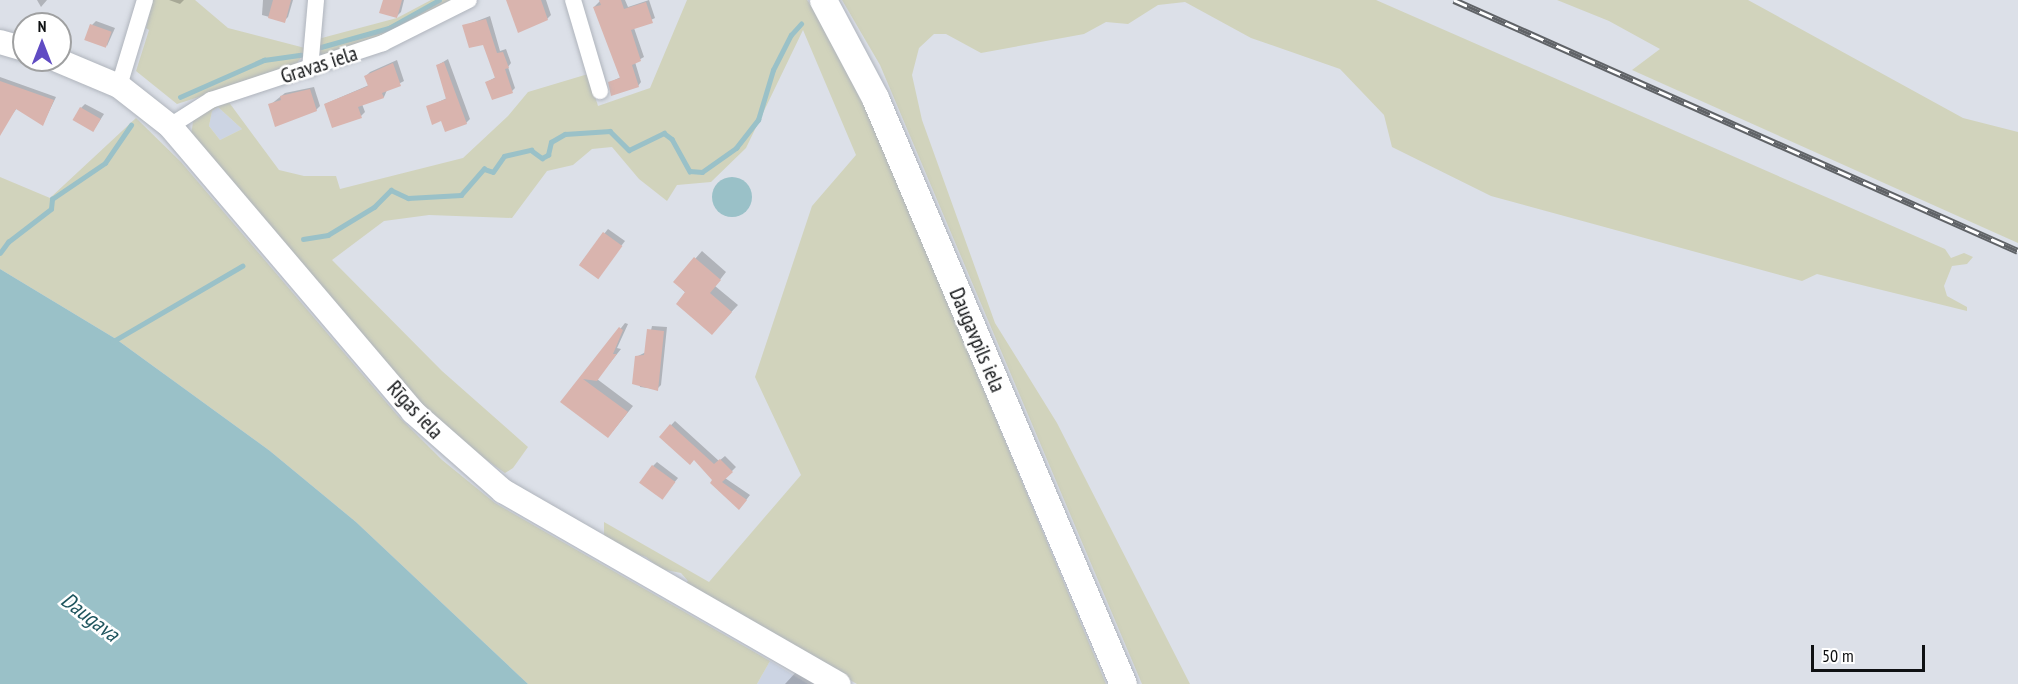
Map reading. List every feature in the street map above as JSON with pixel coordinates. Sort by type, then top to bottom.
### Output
[{"type":"highway","name":"Daugavpils iela","points":[[823,0],[875,98],[1123,684]]},
{"type":"main road","name":"Rīgas iela","points":[[72,66],[119,86],[170,126],[413,412],[452,449],[503,491],[555,524],[839,684]]},
{"type":"street","points":[[119,86],[145,0]]},
{"type":"street","points":[[310,69],[316,0]]},
{"type":"street","name":"Gravas iela","points":[[170,126],[211,99],[310,69],[404,34],[469,0]]},
{"type":"street","points":[[573,0],[600,91]]},
{"type":"shaded area","points":[[218,107],[242,129],[220,140],[209,126],[212,111]]},
{"type":"shaded area","points":[[770,661],[808,684],[757,684]]},
{"type":"green space","points":[[153,0],[195,0],[228,28],[305,48],[304,53],[295,66],[177,104],[136,71],[149,30],[146,28]]},
{"type":"green space","points":[[431,0],[459,0],[416,23],[324,55],[319,54],[318,39],[397,18]]},
{"type":"green space","points":[[687,0],[807,0],[826,26],[855,81],[1106,684],[857,684],[683,585],[688,581],[681,573],[661,569],[646,557],[625,550],[604,536],[604,522],[709,582],[801,475],[755,377],[812,206],[856,155],[803,30],[746,148],[711,182],[677,185],[667,201],[639,179],[612,147],[592,149],[573,165],[547,171],[512,218],[429,215],[384,221],[332,260],[442,371],[528,447],[513,468],[505,473],[443,429],[191,135],[194,115],[228,101],[279,170],[304,176],[336,176],[340,189],[463,158],[508,116],[528,92],[588,74],[598,106],[650,88]],"holes":[[[218,107],[242,129],[220,140],[209,126],[212,111]]]},
{"type":"green space","points":[[842,0],[1376,0],[1945,249],[1951,258],[1964,253],[1973,257],[1967,264],[1952,266],[1944,286],[1947,296],[1967,307],[1967,311],[1817,274],[1802,281],[1491,196],[1392,147],[1384,115],[1340,69],[1251,38],[1185,2],[1158,5],[1128,24],[1106,22],[1084,34],[981,53],[946,34],[934,34],[919,48],[912,75],[922,120],[995,323],[1057,423],[1190,684],[1142,684],[880,65]]},
{"type":"green space","points":[[1557,0],[1748,0],[1963,118],[2018,132],[2018,243],[1632,70],[1660,49],[1609,21]]},
{"type":"green space","points":[[136,118],[181,162],[398,416],[442,460],[495,503],[770,661],[757,684],[528,684],[356,522],[270,451],[116,339],[0,269],[0,177],[50,198]]},
{"type":"water","points":[[732,177],[746,183],[752,197],[746,211],[732,217],[718,211],[712,197],[718,183]]},
{"type":"water","name":"Daugava","points":[[0,269],[116,339],[270,451],[356,522],[528,684],[0,684]]},
{"type":"building","points":[[273,0],[291,0],[285,23],[268,18]]},
{"type":"building","points":[[383,0],[402,0],[397,18],[379,13]]},
{"type":"building","points":[[506,0],[541,0],[548,20],[518,33]]},
{"type":"building","points":[[599,0],[621,0],[624,9],[646,2],[653,23],[631,30],[641,61],[632,65],[639,87],[611,96],[608,82],[620,78],[593,7],[601,5]]},
{"type":"building","points":[[486,19],[497,53],[503,52],[509,68],[505,69],[513,93],[492,100],[485,82],[495,78],[483,45],[469,48],[462,25]]},
{"type":"building","points":[[90,24],[112,32],[106,48],[84,40]]},
{"type":"building","points":[[444,62],[467,124],[445,132],[441,121],[432,125],[426,106],[446,99],[436,65]]},
{"type":"building","points":[[393,63],[401,86],[382,93],[384,98],[358,107],[362,118],[332,128],[324,104],[368,86],[364,76]]},
{"type":"building","points":[[0,81],[54,100],[43,126],[16,109],[0,136]]},
{"type":"building","points":[[310,89],[317,111],[275,127],[268,104],[281,100],[280,96]]},
{"type":"building","points":[[80,107],[101,119],[93,132],[72,120]]},
{"type":"building","points":[[603,232],[622,246],[598,279],[579,265]]},
{"type":"building","points":[[694,257],[721,280],[710,293],[732,312],[712,335],[676,304],[685,292],[673,282]]},
{"type":"building","points":[[619,327],[623,330],[613,354],[617,354],[597,381],[583,379],[628,412],[608,438],[560,402]]},
{"type":"building","points":[[647,329],[664,331],[658,391],[632,384],[635,356],[644,355]]},
{"type":"building","points":[[670,424],[714,464],[720,459],[733,472],[722,482],[747,500],[739,510],[710,483],[712,480],[694,460],[690,465],[659,437]]},
{"type":"building","points":[[652,465],[675,482],[663,500],[639,483]]},
{"type":"waterway","points":[[321,47],[389,28],[439,0]]},
{"type":"waterway","points":[[303,239],[328,235],[374,207],[391,190],[408,198],[461,195],[484,169],[493,172],[504,156],[531,150],[542,158],[548,155],[551,142],[565,134],[610,131],[629,150],[664,133],[672,139],[690,171],[702,172],[736,148],[758,120],[773,70],[791,35],[801,24]]},
{"type":"waterway","points":[[180,97],[264,60],[301,55]]},
{"type":"waterway","points":[[0,253],[8,242],[51,209],[52,199],[105,163],[131,125]]},
{"type":"waterway","points":[[112,342],[242,266]]},
{"type":"railway","points":[[1454,0],[2018,251]]}]
